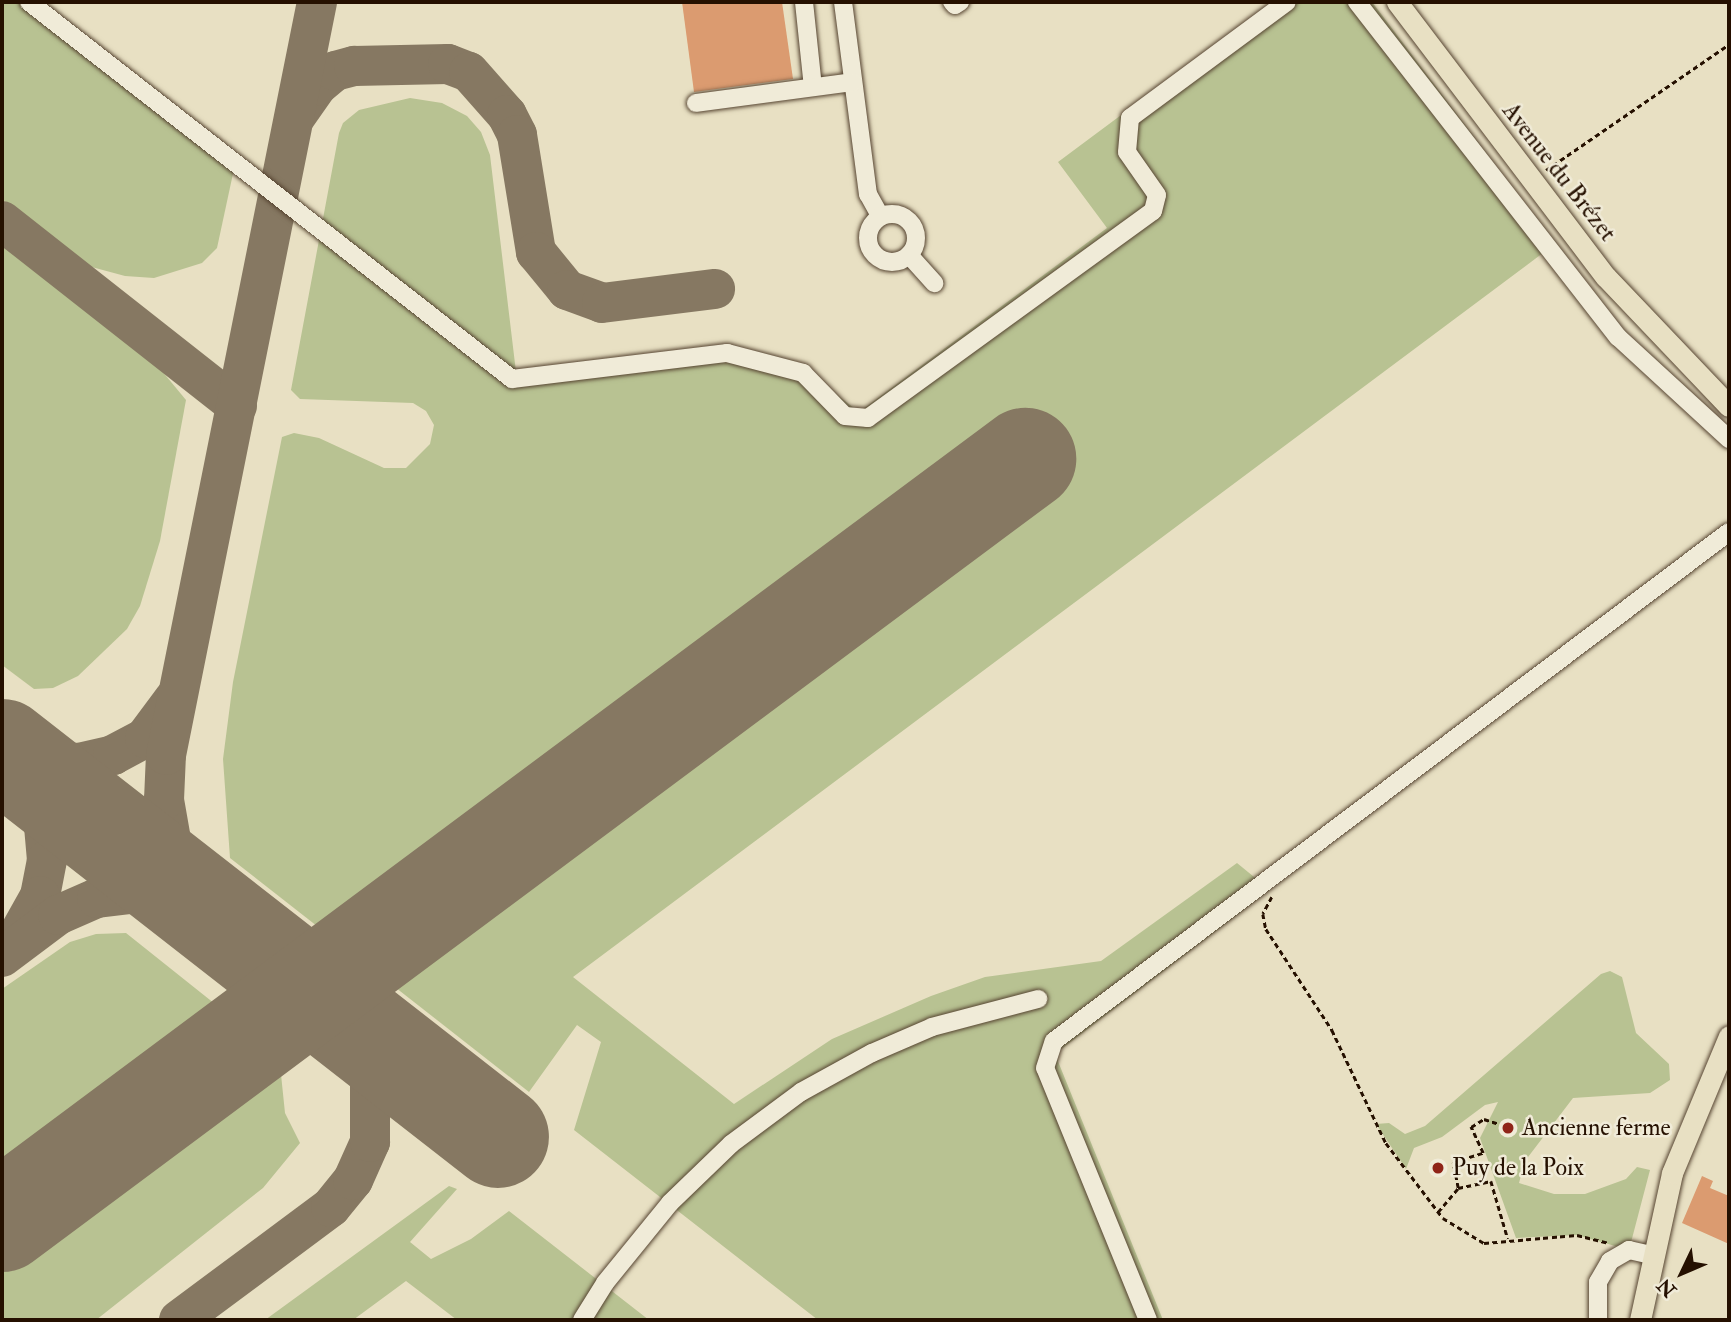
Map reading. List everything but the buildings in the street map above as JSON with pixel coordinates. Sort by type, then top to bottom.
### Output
[{"type":"main road","name":"Avenue du Brézet","points":[[1396,2],[1606,276],[1729,406]]},
{"type":"main road","name":"Avenue du Brézet","points":[[1691,366],[1729,392]]},
{"type":"main road","points":[[1642,1320],[1672,1173],[1729,1036]]},
{"type":"street","points":[[29,2],[512,379],[727,353],[803,373],[845,416],[868,418],[1153,211],[1157,195],[1127,152],[1130,118],[1287,2]]},
{"type":"street","points":[[804,2],[813,87]]},
{"type":"street","points":[[844,2],[868,194],[881,216]]},
{"type":"street","points":[[952,2],[960,2]]},
{"type":"street","points":[[1357,2],[1610,328],[1654,375],[1729,439]]},
{"type":"street","points":[[696,103],[853,82]]},
{"type":"street","points":[[881,216],[901,216],[913,226],[916,241],[909,255],[894,262],[873,253],[869,231],[881,216]]},
{"type":"street","points":[[909,255],[934,283]]},
{"type":"street","points":[[1148,1320],[1045,1068],[1054,1041],[1729,532]]},
{"type":"street","points":[[582,1320],[605,1283],[670,1203],[731,1144],[802,1092],[872,1052],[932,1027],[1038,999]]},
{"type":"street","points":[[1598,1320],[1598,1282],[1610,1261],[1629,1250],[1654,1256]]},
{"type":"path","points":[[1531,179],[1729,44]]},
{"type":"path","points":[[1276,891],[1263,914],[1266,929],[1332,1030],[1386,1143],[1438,1212],[1474,1240],[1577,1235],[1629,1250]]},
{"type":"path","points":[[1458,1188],[1453,1162],[1483,1153],[1471,1127],[1484,1119],[1512,1128]]},
{"type":"path","points":[[1438,1212],[1458,1188],[1491,1181],[1508,1239]]},
{"type":"green space","points":[[2,2],[40,2],[237,155],[217,248],[202,263],[154,278],[125,276],[88,266],[2,199]]},
{"type":"green space","points":[[1273,2],[1372,2],[1555,244],[573,977],[734,1104],[832,1039],[931,996],[985,977],[1101,961],[1237,863],[1270,890],[1055,1054],[1163,1320],[818,1320],[574,1130],[601,1042],[577,1025],[529,1092],[230,858],[223,759],[233,682],[282,437],[294,433],[319,438],[384,468],[406,468],[430,444],[434,425],[426,411],[413,403],[300,399],[291,390],[339,133],[343,123],[359,110],[410,98],[442,103],[467,116],[481,132],[490,155],[516,372],[726,344],[794,361],[859,412],[1107,228],[1058,162]]},
{"type":"green space","points":[[2,241],[152,359],[186,400],[160,541],[140,606],[127,629],[78,676],[53,688],[34,689],[2,665]]},
{"type":"green space","points":[[126,933],[279,1055],[285,1113],[300,1143],[263,1188],[96,1320],[2,1320],[2,989],[70,942],[96,934]]},
{"type":"green space","points":[[1610,971],[1622,977],[1636,1033],[1669,1064],[1670,1080],[1650,1093],[1573,1098],[1525,1161],[1519,1183],[1554,1194],[1585,1194],[1626,1179],[1637,1167],[1650,1170],[1629,1250],[1577,1235],[1516,1238],[1480,1138],[1498,1102],[1485,1105],[1442,1137],[1414,1148],[1406,1169],[1376,1124],[1389,1123],[1405,1134],[1425,1126],[1601,974]]},
{"type":"green space","points":[[449,1186],[457,1189],[410,1242],[431,1259],[471,1239],[509,1211],[649,1320],[457,1320],[406,1281],[353,1320],[265,1320]]},
{"type":"taxiway","points":[[233,929],[189,879],[171,840],[164,800],[166,755],[317,2]]},
{"type":"taxiway","points":[[296,116],[317,86],[335,71],[354,66],[448,64],[469,72],[507,115],[517,135],[536,252],[567,290],[602,303],[715,289]]},
{"type":"taxiway","points":[[2,221],[237,406]]},
{"type":"taxiway","points":[[2,743],[43,761],[79,763],[113,755],[145,738],[174,699]]},
{"type":"taxiway","points":[[2,752],[34,794],[44,826],[47,860],[40,896],[16,939]]},
{"type":"taxiway","points":[[2,957],[58,915],[97,898],[137,893],[176,900],[217,921]]},
{"type":"taxiway","points":[[179,1320],[331,1207],[353,1180],[370,1142],[370,1074],[355,1038],[322,999]]},
{"type":"runway","points":[[2,1221],[1025,459]]},
{"type":"runway","points":[[2,750],[498,1137]]},
{"type":"place","name":"Ancienne ferme","points":[[1508,1128]]},
{"type":"place","name":"Puy de la Poix","points":[[1438,1168]]}]
